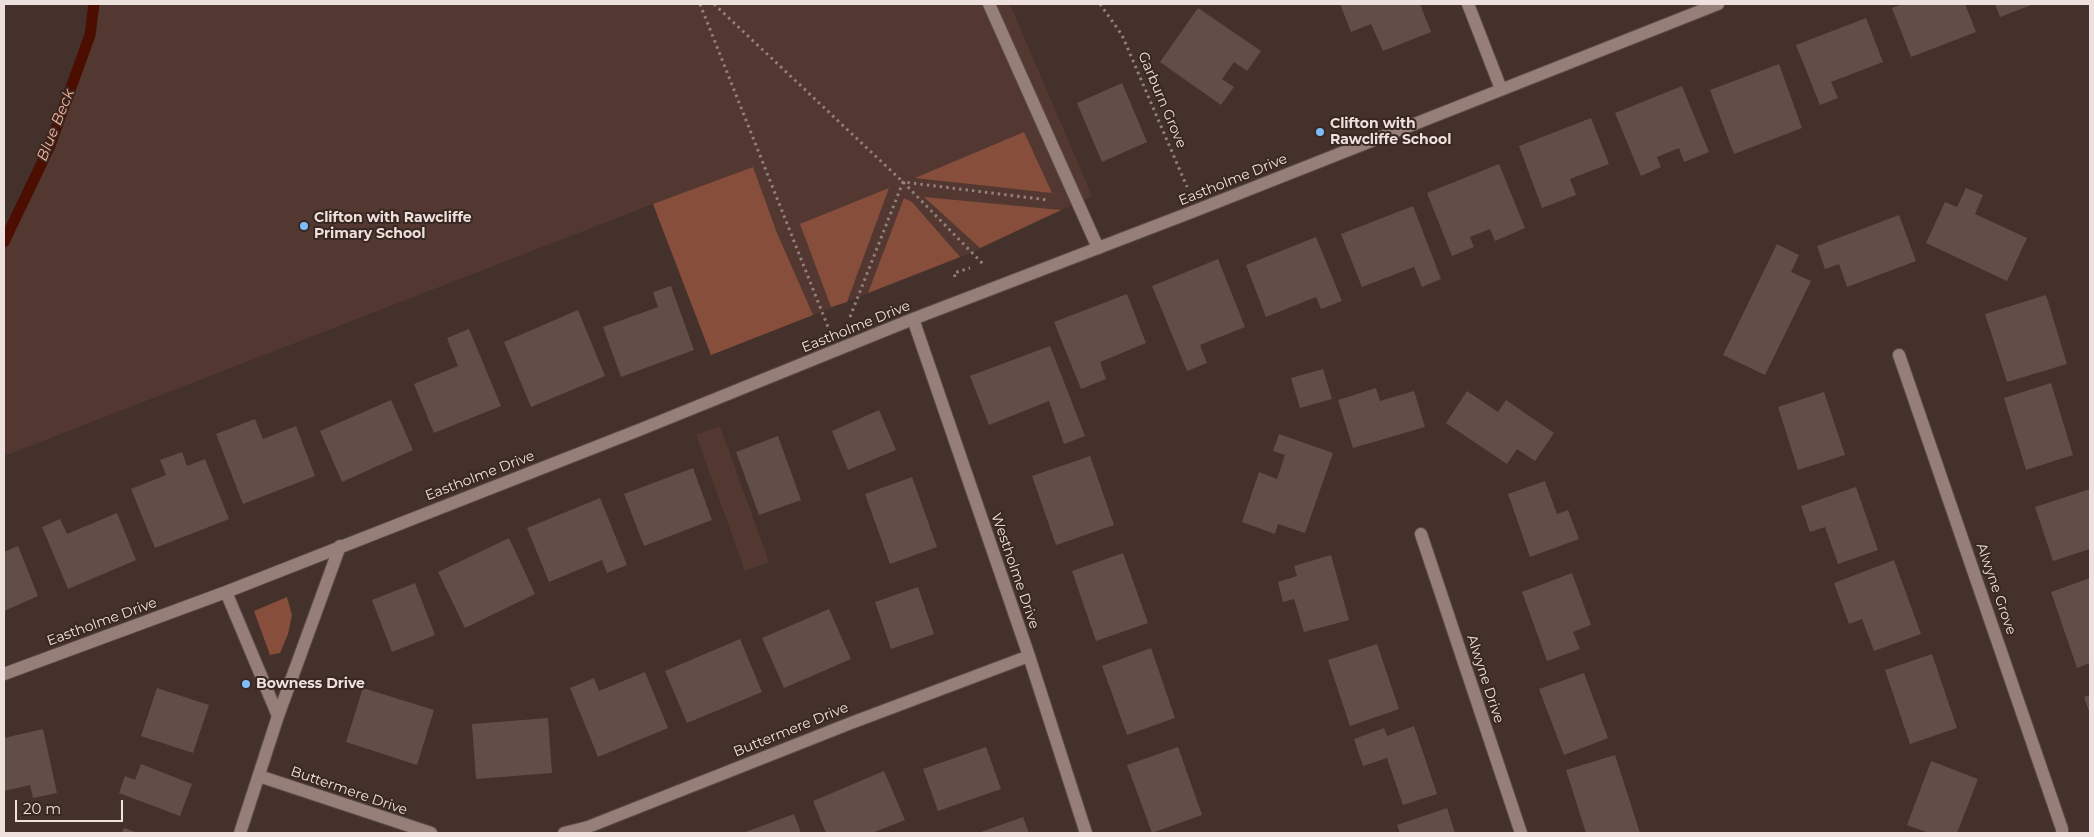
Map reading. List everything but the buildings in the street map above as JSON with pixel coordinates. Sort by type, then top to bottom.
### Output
[{"type":"street","points":[[989,4],[1098,248]]},
{"type":"street","points":[[1468,4],[1500,89]]},
{"type":"street","name":"Eastholme Drive","points":[[4,674],[226,592],[639,430],[913,319],[1197,210],[1718,4]]},
{"type":"street","name":"Westholme Drive","points":[[913,319],[1029,656],[1086,833]]},
{"type":"street","name":"Alwyne Grove","points":[[1899,355],[2062,833]]},
{"type":"street","name":"Alwyne Drive","points":[[1421,534],[1521,833]]},
{"type":"street","points":[[240,833],[278,716],[340,546]]},
{"type":"street","points":[[226,592],[278,716]]},
{"type":"street","name":"Buttermere Drive","points":[[564,833],[588,827],[851,722],[1029,656]]},
{"type":"street","name":"Buttermere Drive","points":[[259,776],[431,833]]},
{"type":"path","points":[[700,4],[837,351]]},
{"type":"path","points":[[714,4],[903,182],[984,264],[954,273],[963,301]]},
{"type":"path","name":"Garburn Grove","points":[[1100,4],[1122,35],[1197,210]]},
{"type":"path","points":[[837,351],[903,182]]},
{"type":"path","points":[[903,182],[1079,203]]},
{"type":"shaded area","name":"Clifton with Rawcliffe Primary School","points":[[94,4],[1010,4],[1092,196],[971,253],[711,355],[653,204],[4,456],[4,242],[49,148],[90,35]]},
{"type":"shaded area","points":[[1024,132],[1052,193],[915,178]]},
{"type":"shaded area","points":[[753,167],[777,233],[813,315],[711,355],[653,204]]},
{"type":"shaded area","points":[[889,188],[847,302],[831,307],[800,224]]},
{"type":"shaded area","points":[[924,197],[1061,210],[980,248]]},
{"type":"shaded area","points":[[904,198],[912,202],[960,257],[868,293]]},
{"type":"shaded area","points":[[720,426],[769,562],[745,571],[696,435]]},
{"type":"shaded area","points":[[287,597],[292,615],[288,634],[280,653],[270,655],[254,611]]},
{"type":"waterway","name":"Blue Beck","points":[[4,242],[49,148],[90,35],[94,4]]},
{"type":"place","name":"Clifton with Rawcliffe School","points":[[1320,132]]},
{"type":"place","name":"Clifton with Rawcliffe Primary School","points":[[304,226]]},
{"type":"place","name":"Bowness Drive","points":[[246,684]]}]
